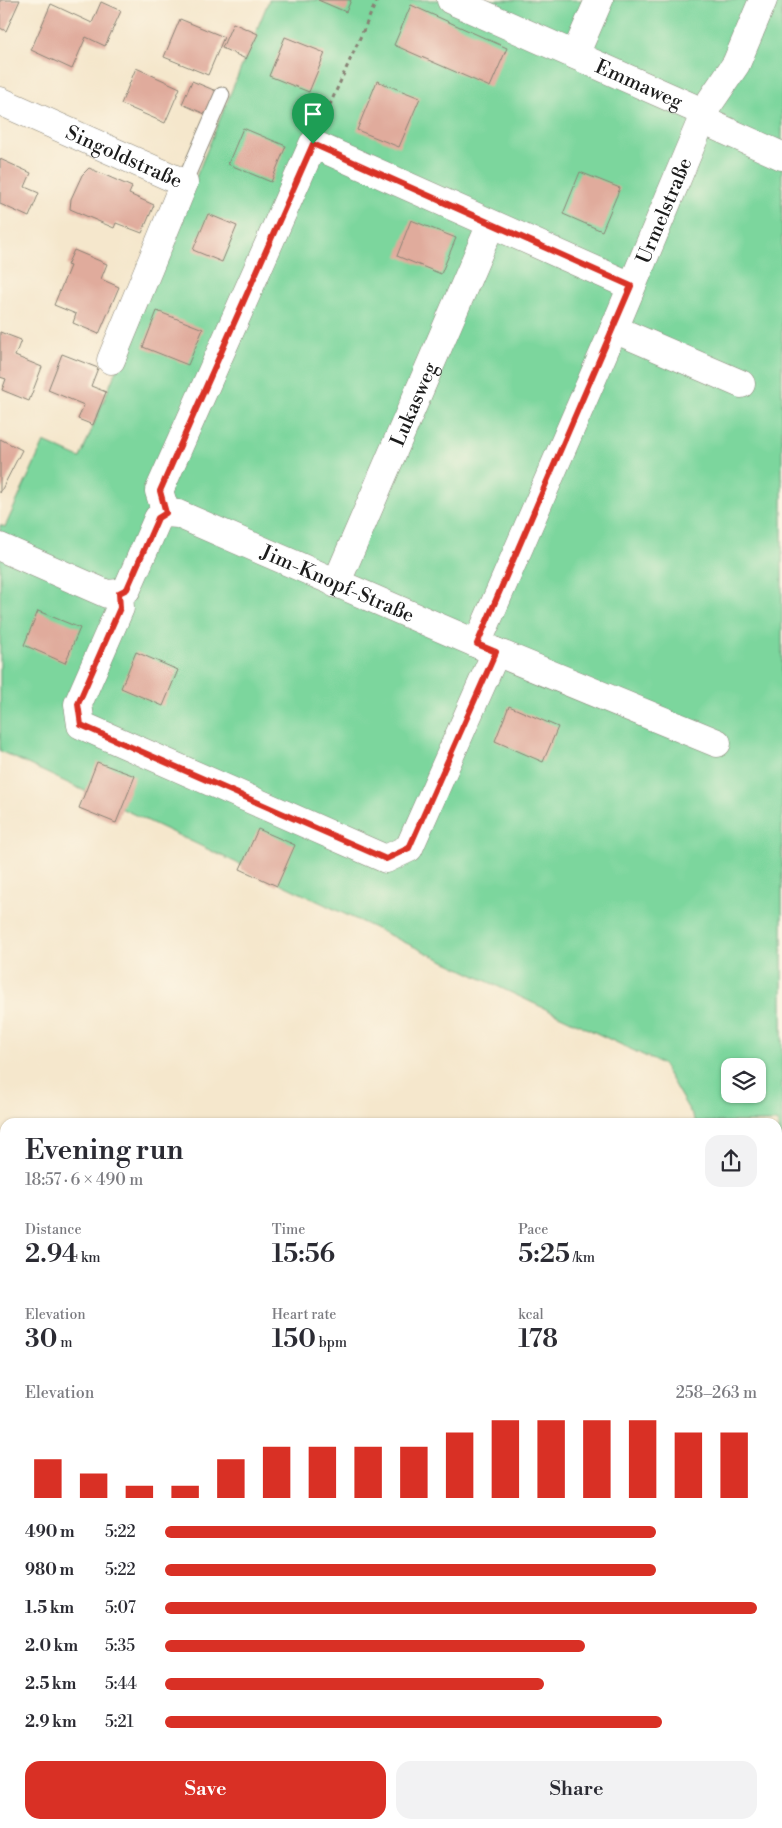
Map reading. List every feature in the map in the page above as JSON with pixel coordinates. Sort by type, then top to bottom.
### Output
[{"type":"street","name":"Emmaweg","points":[[451,0],[575,55],[782,156]]},
{"type":"street","name":"Emmaweg","points":[[575,55],[599,0]]},
{"type":"street","name":"Urmelstraße","points":[[119,593],[120,608],[78,704],[81,725],[386,859],[409,848],[486,648],[631,286],[708,105],[736,64],[764,0]]},
{"type":"street","name":"Singoldstraße","points":[[0,101],[184,183],[111,360]]},
{"type":"street","points":[[0,547],[107,594],[119,593],[127,589],[158,518],[166,513],[160,491],[313,144],[631,286]]},
{"type":"street","name":"Lukasweg","points":[[336,584],[491,224]]},
{"type":"street","points":[[614,329],[741,384]]},
{"type":"street","name":"Jim-Knopf-Straße","points":[[166,513],[178,514],[486,648],[717,743]]},
{"type":"lane","points":[[184,183],[222,95]]},
{"type":"path","points":[[313,144],[377,0]]},
{"type":"green space","points":[[269,0],[782,0],[782,1118],[694,1118],[662,1064],[0,751],[0,525],[5,527],[44,442],[80,458]]},
{"type":"building","points":[[0,0],[20,0],[6,31],[0,28]]},
{"type":"building","points":[[318,0],[351,0],[346,12]]},
{"type":"building","points":[[101,2],[121,11],[105,46],[86,37],[72,69],[31,50],[51,4],[92,23]]},
{"type":"building","points":[[411,5],[507,48],[490,87],[394,45]]},
{"type":"building","points":[[180,19],[224,37],[208,75],[164,57]]},
{"type":"building","points":[[233,23],[258,34],[246,59],[222,48]]},
{"type":"building","points":[[285,37],[325,53],[309,92],[269,76]]},
{"type":"building","points":[[136,68],[180,88],[165,123],[121,104]]},
{"type":"building","points":[[192,81],[216,91],[205,114],[182,104]]},
{"type":"building","points":[[377,81],[420,98],[399,147],[357,130]]},
{"type":"building","points":[[243,128],[286,146],[271,182],[228,164]]},
{"type":"building","points":[[0,159],[31,173],[25,187],[39,193],[29,217],[0,204]]},
{"type":"building","points":[[89,168],[132,187],[129,194],[154,205],[142,233],[116,223],[114,228],[70,209],[71,199],[82,175]]},
{"type":"building","points":[[580,172],[620,188],[602,231],[563,214]]},
{"type":"building","points":[[208,214],[237,226],[222,262],[193,250]]},
{"type":"building","points":[[411,220],[456,238],[441,274],[397,256]]},
{"type":"building","points":[[74,250],[107,264],[101,279],[119,287],[99,334],[73,323],[76,314],[54,305],[70,266],[67,265]]},
{"type":"building","points":[[157,311],[203,329],[188,365],[143,347]]},
{"type":"building","points":[[0,332],[21,340],[15,356],[42,367],[29,401],[2,390],[6,379],[0,377]]},
{"type":"building","points":[[62,354],[98,368],[91,386],[106,392],[93,425],[78,419],[84,405],[48,390]]},
{"type":"building","points":[[0,439],[22,450],[0,493]]},
{"type":"building","points":[[38,611],[80,628],[65,663],[24,645]]},
{"type":"building","points":[[136,652],[178,670],[163,706],[121,688]]},
{"type":"building","points":[[509,706],[558,727],[543,762],[495,741]]},
{"type":"building","points":[[97,762],[135,776],[116,823],[79,808]]},
{"type":"building","points":[[258,829],[295,845],[277,886],[240,869]]},
{"type":"route","points":[[313,144],[631,286],[477,644],[496,652],[409,848],[386,859],[81,725],[78,704],[120,608],[119,593],[127,589],[158,518],[166,513],[160,491],[313,144]]}]
